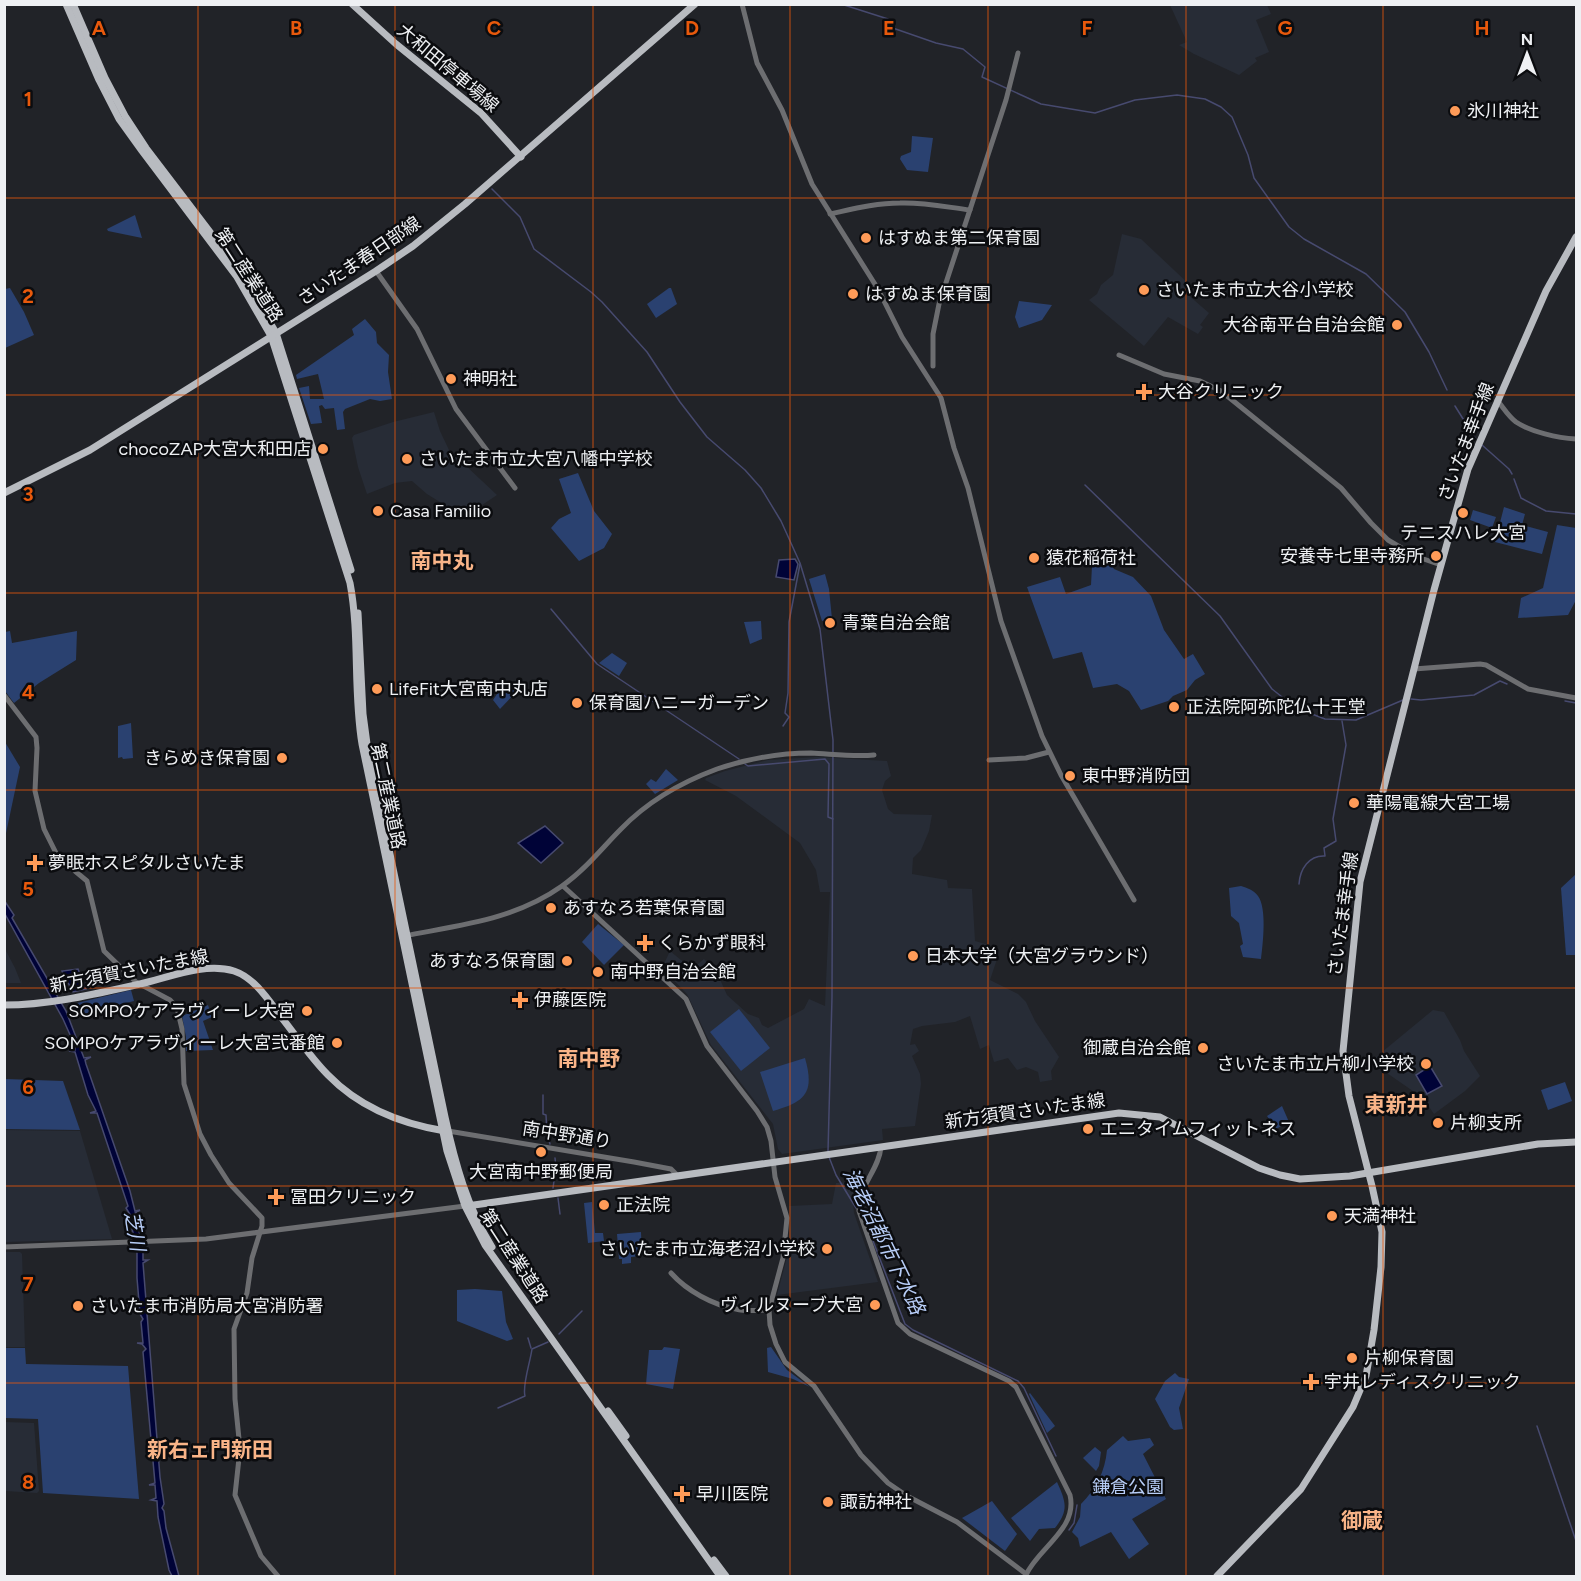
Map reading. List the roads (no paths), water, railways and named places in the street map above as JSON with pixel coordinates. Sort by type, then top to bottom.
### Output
[{"type":"main road","name":"第二産業道路","points":[[66,4],[99,80],[119,119],[233,271],[273,334]]},
{"type":"main road","name":"第二産業道路","points":[[73,4],[124,116],[242,274],[273,334],[354,582],[358,604],[365,732],[450,1164],[497,1264],[720,1576]]},
{"type":"main road","name":"大和田停車場線","points":[[352,4],[396,44],[481,113],[520,157]]},
{"type":"main road","name":"さいたま春日部線","points":[[4,493],[90,450],[376,271],[419,240],[520,157],[695,4]]},
{"type":"main road","name":"さいたま幸手線","points":[[1217,1576],[1295,1496],[1346,1418],[1361,1389],[1373,1343],[1382,1249],[1380,1222],[1345,1078],[1343,1052],[1360,882],[1406,698],[1468,469],[1546,291],[1576,237]]},
{"type":"main road","name":"新方須賀さいたま線","points":[[4,1005],[42,1004],[206,969],[242,974],[264,994],[323,1070],[347,1091],[362,1102],[395,1118],[445,1131]]},
{"type":"main road","name":"新方須賀さいたま線","points":[[468,1206],[1100,1115],[1136,1114],[1171,1122],[1258,1168],[1280,1175],[1313,1179],[1369,1173],[1538,1144],[1576,1142]]},
{"type":"main road","name":"第二産業道路","points":[[468,1206],[506,1268],[726,1576]]},
{"type":"street","points":[[742,4],[757,63],[782,111],[812,184],[878,289],[902,337],[944,405],[954,448],[968,488],[1001,621],[1049,752],[1134,900]]},
{"type":"street","points":[[933,366],[935,319],[943,288],[1006,100],[1018,53]]},
{"type":"street","points":[[830,214],[873,205],[899,203],[934,204],[970,210]]},
{"type":"street","points":[[376,271],[417,328],[456,409],[515,488]]},
{"type":"street","points":[[1119,355],[1164,374],[1200,381],[1221,391],[1341,488],[1388,540],[1415,556],[1441,565]]},
{"type":"street","points":[[1497,400],[1511,417],[1521,424],[1576,440]]},
{"type":"street","points":[[1414,669],[1486,665],[1528,689],[1576,698]]},
{"type":"street","points":[[4,695],[36,737],[38,748],[34,783],[44,830],[58,857],[87,880],[104,951],[135,982],[170,1000],[177,1008],[182,1029],[183,1073],[195,1122],[220,1170],[236,1192],[262,1218],[252,1258],[247,1293],[234,1329],[235,1400],[240,1449],[236,1496],[261,1556],[278,1576]]},
{"type":"street","points":[[989,760],[1026,758],[1049,752]]},
{"type":"street","points":[[405,936],[474,923],[505,915],[535,903],[563,886],[588,864],[633,817],[665,794],[708,773],[751,760],[788,754],[874,754]]},
{"type":"street","points":[[563,886],[686,999],[708,1046],[763,1119],[769,1133],[775,1177],[787,1218],[783,1258],[769,1310],[770,1325],[785,1362],[814,1386],[870,1465],[901,1492],[957,1522],[1026,1575],[1033,1562],[1068,1520],[1071,1508],[1070,1495],[1016,1387],[910,1334],[898,1323],[859,1211],[861,1193],[880,1155],[881,1147]]},
{"type":"street","name":"南中野通り","points":[[445,1131],[671,1169],[677,1175]]},
{"type":"street","points":[[4,1247],[206,1239],[468,1206]]},
{"type":"street","points":[[671,1273],[678,1281],[714,1303],[738,1310],[769,1310]]},
{"type":"water","points":[[795,559],[798,564],[794,580],[776,577],[779,560]]},
{"type":"water","points":[[545,826],[563,843],[541,863],[518,843]]},
{"type":"water","name":"芝川","points":[[4,900],[66,1011],[84,1058],[91,1057],[85,1060],[86,1064],[135,1211],[140,1210],[135,1213],[143,1249],[143,1260],[148,1260],[143,1263],[164,1504],[162,1508],[179,1576],[172,1576],[169,1570],[157,1501],[151,1500],[156,1498],[155,1485],[149,1485],[155,1483],[143,1352],[146,1349],[142,1344],[137,1343],[143,1343],[141,1322],[143,1319],[140,1314],[137,1250],[130,1220],[125,1221],[124,1219],[131,1216],[126,1208],[128,1206],[97,1113],[90,1113],[96,1111],[88,1095],[75,1052],[69,1051],[75,1050],[75,1046],[63,1019],[5,914]]},
{"type":"water","points":[[78,969],[86,989],[73,992],[62,971]]},
{"type":"water","points":[[1430,1066],[1442,1086],[1427,1094],[1416,1075]]},
{"type":"waterway","points":[[841,4],[888,19],[887,26],[936,43],[963,49],[985,67],[982,77],[1041,104],[1095,113],[1135,100],[1177,95],[1205,99],[1221,107],[1232,117],[1248,155],[1254,178],[1289,227],[1304,239],[1366,274],[1405,312],[1429,352],[1447,390]]},
{"type":"waterway","points":[[492,189],[520,217],[534,249],[602,302],[647,352],[680,402],[707,437],[745,470],[761,488],[781,521],[800,563],[820,629],[833,740],[832,997],[828,1152]]},
{"type":"waterway","points":[[1455,406],[1475,438]]},
{"type":"waterway","points":[[1482,445],[1512,474]]},
{"type":"waterway","points":[[1514,479],[1521,498],[1546,511],[1576,514]]},
{"type":"waterway","points":[[1085,485],[1220,616],[1272,689],[1296,708],[1325,719],[1356,720],[1403,700]]},
{"type":"waterway","points":[[783,726],[789,717],[785,713],[788,693],[789,622],[800,564]]},
{"type":"waterway","points":[[551,609],[597,664],[739,759]]},
{"type":"waterway","points":[[1411,699],[1474,695],[1500,681],[1507,684]]},
{"type":"waterway","points":[[1565,701],[1576,703]]},
{"type":"waterway","points":[[1299,884],[1306,864],[1314,858],[1325,856],[1324,848],[1336,841],[1333,819],[1346,745],[1342,721]]},
{"type":"waterway","points":[[745,764],[748,766],[825,759],[829,764],[828,817],[833,819]]},
{"type":"waterway","points":[[543,1095],[543,1114],[546,1115],[550,1144]]},
{"type":"waterway","name":"海老沼都市下水路","points":[[829,1157],[836,1175],[856,1208]]},
{"type":"waterway","points":[[553,1188],[555,1158]]},
{"type":"waterway","points":[[558,1198],[560,1214]]},
{"type":"waterway","name":"海老沼都市下水路","points":[[868,1228],[905,1324],[1018,1381],[1024,1388],[1056,1456]]},
{"type":"waterway","points":[[559,1334],[582,1311]]},
{"type":"waterway","points":[[528,1338],[531,1348]]},
{"type":"waterway","points":[[498,1408],[525,1396],[525,1380],[532,1349],[548,1342]]},
{"type":"waterway","points":[[1537,1426],[1576,1541]]},
{"type":"waterway","name":"海老沼都市下水路","points":[[1069,1530],[1074,1523],[1077,1505]]},
{"type":"place","name":"氷川神社","points":[[1455,111]]},
{"type":"place","name":"はすぬま第二保育園","points":[[866,238]]},
{"type":"place","name":"さいたま市立大谷小学校","points":[[1144,290]]},
{"type":"place","name":"はすぬま保育園","points":[[853,294]]},
{"type":"place","name":"大谷南平台自治会館","points":[[1397,325]]},
{"type":"place","name":"神明社","points":[[451,379]]},
{"type":"place","name":"大谷クリニック","points":[[1144,392]]},
{"type":"place","name":"chocoZAP大宮大和田店","points":[[323,449]]},
{"type":"place","name":"さいたま市立大宮八幡中学校","points":[[407,459]]},
{"type":"place","name":"Casa Familio","points":[[378,511]]},
{"type":"place","name":"テニスハレ大宮","points":[[1463,513]]},
{"type":"place","name":"安養寺七里寺務所","points":[[1436,556]]},
{"type":"place","name":"猿花稲荷社","points":[[1034,558]]},
{"type":"place","name":"青葉自治会館","points":[[830,623]]},
{"type":"place","name":"LifeFit大宮南中丸店","points":[[377,689]]},
{"type":"place","name":"保育園ハニーガーデン","points":[[577,703]]},
{"type":"place","name":"正法院阿弥陀仏十王堂","points":[[1174,707]]},
{"type":"place","name":"きらめき保育園","points":[[282,758]]},
{"type":"place","name":"東中野消防団","points":[[1070,776]]},
{"type":"place","name":"華陽電線大宮工場","points":[[1354,803]]},
{"type":"place","name":"夢眠ホスピタルさいたま","points":[[35,863]]},
{"type":"place","name":"あすなろ若葉保育園","points":[[551,908]]},
{"type":"place","name":"くらかず眼科","points":[[645,943]]},
{"type":"place","name":"日本大学（大宮グラウンド）","points":[[913,956]]},
{"type":"place","name":"あすなろ保育園","points":[[567,961]]},
{"type":"place","name":"南中野自治会館","points":[[598,972]]},
{"type":"place","name":"伊藤医院","points":[[520,1000]]},
{"type":"place","name":"SOMPOケアラヴィーレ大宮","points":[[307,1011]]},
{"type":"place","name":"SOMPOケアラヴィーレ大宮弐番館","points":[[337,1043]]},
{"type":"place","name":"御蔵自治会館","points":[[1203,1048]]},
{"type":"place","name":"さいたま市立片柳小学校","points":[[1426,1064]]},
{"type":"place","name":"片柳支所","points":[[1438,1123]]},
{"type":"place","name":"エニタイムフィットネス","points":[[1088,1129]]},
{"type":"place","name":"大宮南中野郵便局","points":[[541,1152]]},
{"type":"place","name":"冨田クリニック","points":[[276,1197]]},
{"type":"place","name":"正法院","points":[[604,1205]]},
{"type":"place","name":"天満神社","points":[[1332,1216]]},
{"type":"place","name":"さいたま市立海老沼小学校","points":[[827,1249]]},
{"type":"place","name":"ヴィルヌーブ大宮","points":[[875,1305]]},
{"type":"place","name":"さいたま市消防局大宮消防署","points":[[78,1306]]},
{"type":"place","name":"片柳保育園","points":[[1352,1358]]},
{"type":"place","name":"宇井レディスクリニック","points":[[1311,1382]]},
{"type":"place","name":"早川医院","points":[[682,1494]]},
{"type":"place","name":"諏訪神社","points":[[828,1502]]},
{"type":"district","name":"南中丸","points":[[442,560]]},
{"type":"district","name":"南中野","points":[[589,1058]]},
{"type":"district","name":"東新井","points":[[1396,1104]]},
{"type":"district","name":"新右ェ門新田","points":[[210,1449]]},
{"type":"district","name":"御蔵","points":[[1362,1520]]},
{"type":"park label","name":"鎌倉公園","points":[[1128,1487]]}]
